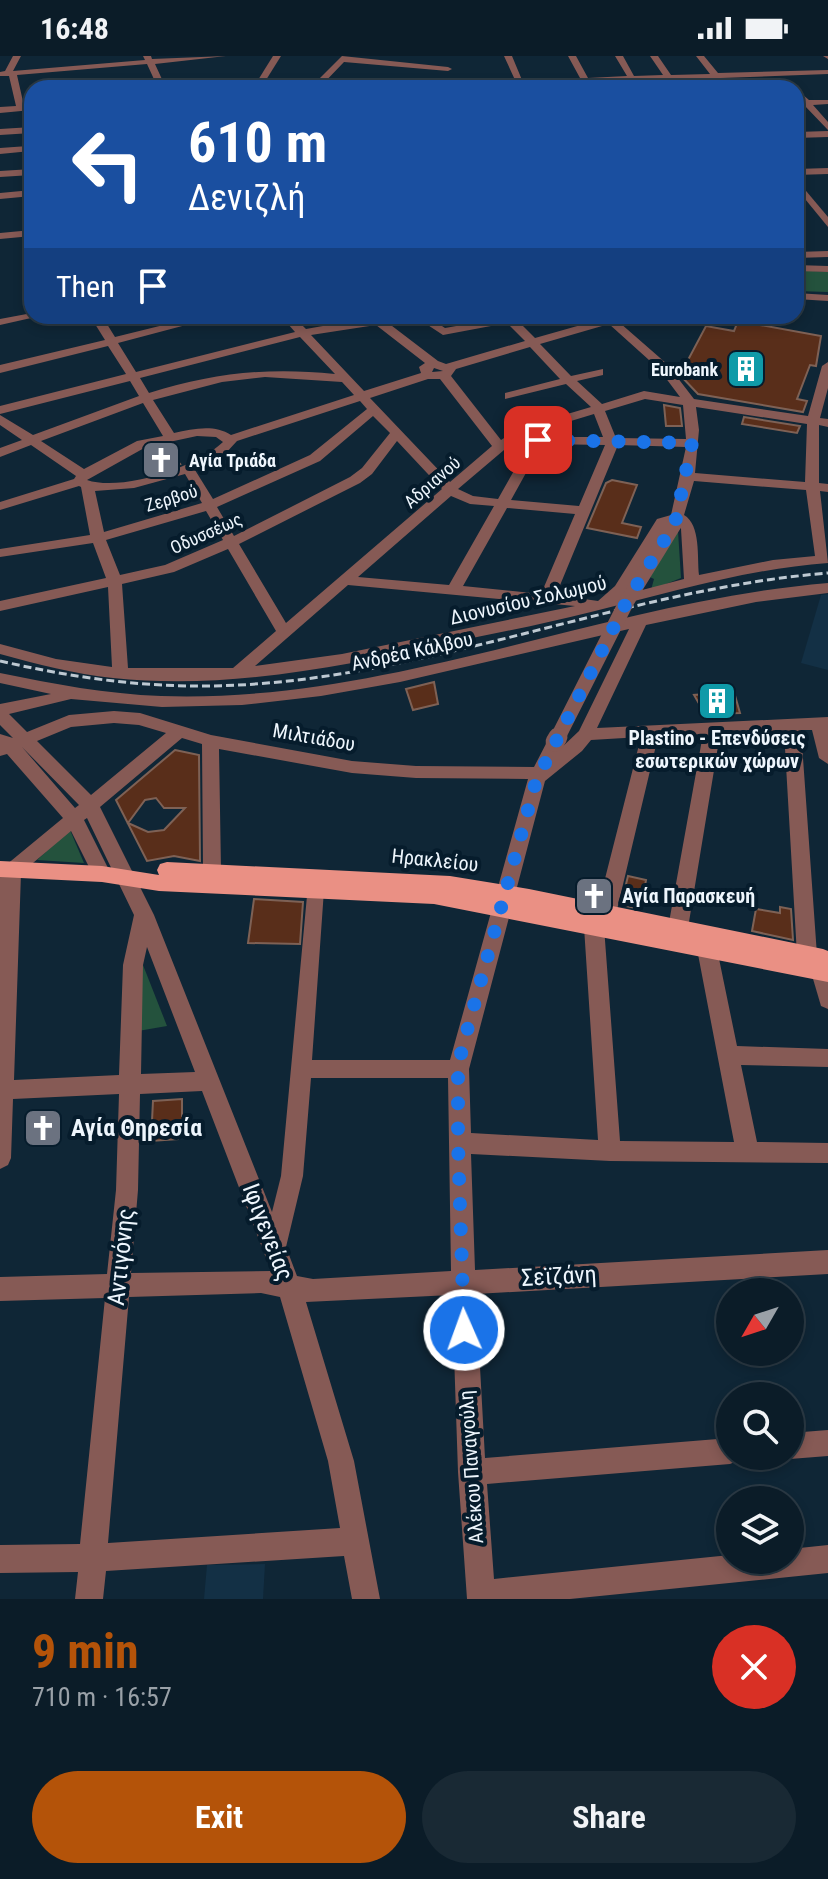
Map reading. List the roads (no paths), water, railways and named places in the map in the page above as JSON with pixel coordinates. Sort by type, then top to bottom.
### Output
[{"type":"main road","name":"Ηρακλείου","points":[[127,877],[161,870],[212,870],[409,879],[600,920],[707,949],[821,965]]},
{"type":"main road","name":"Ηρακλείου","points":[[4,873],[102,874],[159,883],[504,900]]},
{"type":"main road","name":"Ηρακλείου","points":[[600,920],[678,928],[821,965]]},
{"type":"street","points":[[7,74],[17,56]]},
{"type":"street","points":[[75,70],[79,56]]},
{"type":"street","points":[[7,74],[44,76],[148,59],[222,56]]},
{"type":"street","points":[[262,80],[277,56]]},
{"type":"street","points":[[444,56],[452,80]]},
{"type":"street","points":[[508,56],[518,80]]},
{"type":"street","points":[[572,56],[584,78]]},
{"type":"street","points":[[619,56],[631,77]]},
{"type":"street","points":[[654,56],[668,76]]},
{"type":"street","points":[[700,56],[719,80]]},
{"type":"street","points":[[322,80],[344,58],[448,69]]},
{"type":"street","points":[[148,59],[158,80]]},
{"type":"street","points":[[740,64],[796,62]]},
{"type":"street","points":[[769,64],[785,80]]},
{"type":"street","points":[[563,80],[828,72]]},
{"type":"street","points":[[7,74],[21,109]]},
{"type":"street","points":[[804,103],[828,102]]},
{"type":"street","points":[[804,105],[824,117],[828,127]]},
{"type":"street","points":[[0,110],[24,109]]},
{"type":"street","points":[[0,132],[24,130]]},
{"type":"street","points":[[804,135],[828,134]]},
{"type":"street","points":[[0,151],[24,149]]},
{"type":"street","points":[[804,172],[828,171]]},
{"type":"street","points":[[0,174],[24,172]]},
{"type":"street","points":[[804,193],[828,224]]},
{"type":"street","points":[[0,196],[24,194]]},
{"type":"street","points":[[0,236],[24,234]]},
{"type":"street","points":[[804,255],[828,254]]},
{"type":"street","points":[[804,268],[828,269]]},
{"type":"street","points":[[804,296],[828,298]]},
{"type":"street","points":[[0,322],[24,318]]},
{"type":"street","points":[[101,324],[170,437]]},
{"type":"street","points":[[0,369],[181,324]]},
{"type":"street","points":[[295,324],[450,490],[470,500],[585,511]]},
{"type":"street","points":[[0,410],[346,324]]},
{"type":"street","points":[[382,324],[431,369],[447,372],[590,324]]},
{"type":"street","points":[[432,324],[443,332],[478,324]]},
{"type":"street","points":[[514,324],[568,380],[593,399],[612,447],[547,598]]},
{"type":"street","name":"Αλέκου Παναγούλη","points":[[480,1597],[462,1281],[458,1069],[540,773],[627,601],[676,520],[692,443],[688,400],[677,384],[614,324]]},
{"type":"street","points":[[826,559],[812,486],[813,421],[828,368]]},
{"type":"street","points":[[0,506],[83,481],[189,470],[219,454],[231,439],[363,396],[431,369]]},
{"type":"street","points":[[447,372],[499,447]]},
{"type":"street","points":[[509,396],[599,372]]},
{"type":"street","points":[[0,453],[147,400],[251,375],[282,373],[346,379]]},
{"type":"street","points":[[677,384],[715,405]]},
{"type":"street","name":"Αδριανού","points":[[236,674],[499,447],[524,431],[595,407],[644,395],[828,423]]},
{"type":"street","name":"Ζερβού","points":[[0,553],[98,538],[210,505],[315,458],[375,408]]},
{"type":"street","points":[[0,419],[83,481],[98,538],[115,582],[120,671]]},
{"type":"street","points":[[524,431],[538,440],[692,443]]},
{"type":"street","points":[[83,481],[130,449],[170,437],[209,432],[231,439]]},
{"type":"street","name":"Οδυσσέως","points":[[0,606],[169,569],[232,542],[355,480],[367,471],[397,433]]},
{"type":"street","points":[[454,590],[538,440]]},
{"type":"street","points":[[189,470],[283,631]]},
{"type":"street","points":[[685,476],[828,488]]},
{"type":"street","points":[[346,580],[601,605],[621,589],[662,522],[676,520],[685,521],[688,529],[692,582]]},
{"type":"street","name":"Διονυσίου Σολωμού","points":[[0,649],[46,661],[120,671],[236,674],[352,660],[692,582],[826,559]]},
{"type":"street","name":"Ανδρέα Κάλβου","points":[[0,678],[70,696],[184,703],[315,692],[390,681],[739,598],[828,588]]},
{"type":"street","points":[[540,773],[576,747],[586,734],[640,622]]},
{"type":"street","points":[[70,696],[0,712],[9,743],[73,817],[102,874]]},
{"type":"street","points":[[0,1158],[4,873],[90,805],[170,729],[184,703]]},
{"type":"street","name":"Μιλτιάδου","points":[[9,743],[50,727],[91,719],[140,719],[210,741],[385,771],[540,773]]},
{"type":"street","points":[[586,734],[823,723],[828,758]]},
{"type":"street","points":[[792,724],[821,965],[828,1000]]},
{"type":"street","points":[[678,928],[713,727]]},
{"type":"street","points":[[610,1151],[600,920],[651,729]]},
{"type":"street","points":[[210,741],[212,870]]},
{"type":"street","name":"Ιφιγενείας","points":[[9,743],[90,805],[144,915],[290,1288],[341,1461],[366,1599]]},
{"type":"street","points":[[275,1245],[292,1176],[315,890]]},
{"type":"street","name":"Αντιγόνης","points":[[89,1599],[127,1190],[133,965],[144,915]]},
{"type":"street","points":[[707,949],[748,1154]]},
{"type":"street","points":[[727,1055],[828,1058]]},
{"type":"street","points":[[301,1069],[458,1069]]},
{"type":"street","points":[[2,1090],[207,1081]]},
{"type":"street","points":[[458,1143],[610,1151],[828,1153]]},
{"type":"street","name":"Σεϊζάνη","points":[[0,1289],[261,1281],[313,1291],[828,1262]]},
{"type":"street","points":[[804,1445],[828,1443]]},
{"type":"street","points":[[471,1472],[716,1452]]},
{"type":"street","points":[[0,1559],[93,1558],[357,1541]]},
{"type":"street","points":[[480,1597],[828,1559]]},
{"type":"railway","points":[[0,661],[78,676],[157,685],[210,686],[289,681],[443,653],[673,597],[828,573]]},
{"type":"place","name":"Eurobank","points":[[746,369]]},
{"type":"place","name":"Αγία Τριάδα","points":[[161,460]]},
{"type":"place","name":"Plastino - Επενδύσεις εσωτερικών χώρων","points":[[717,701]]},
{"type":"place","name":"Αγία Παρασκευή","points":[[594,896]]},
{"type":"place","name":"Αγία Θηρεσία","points":[[43,1128]]}]
